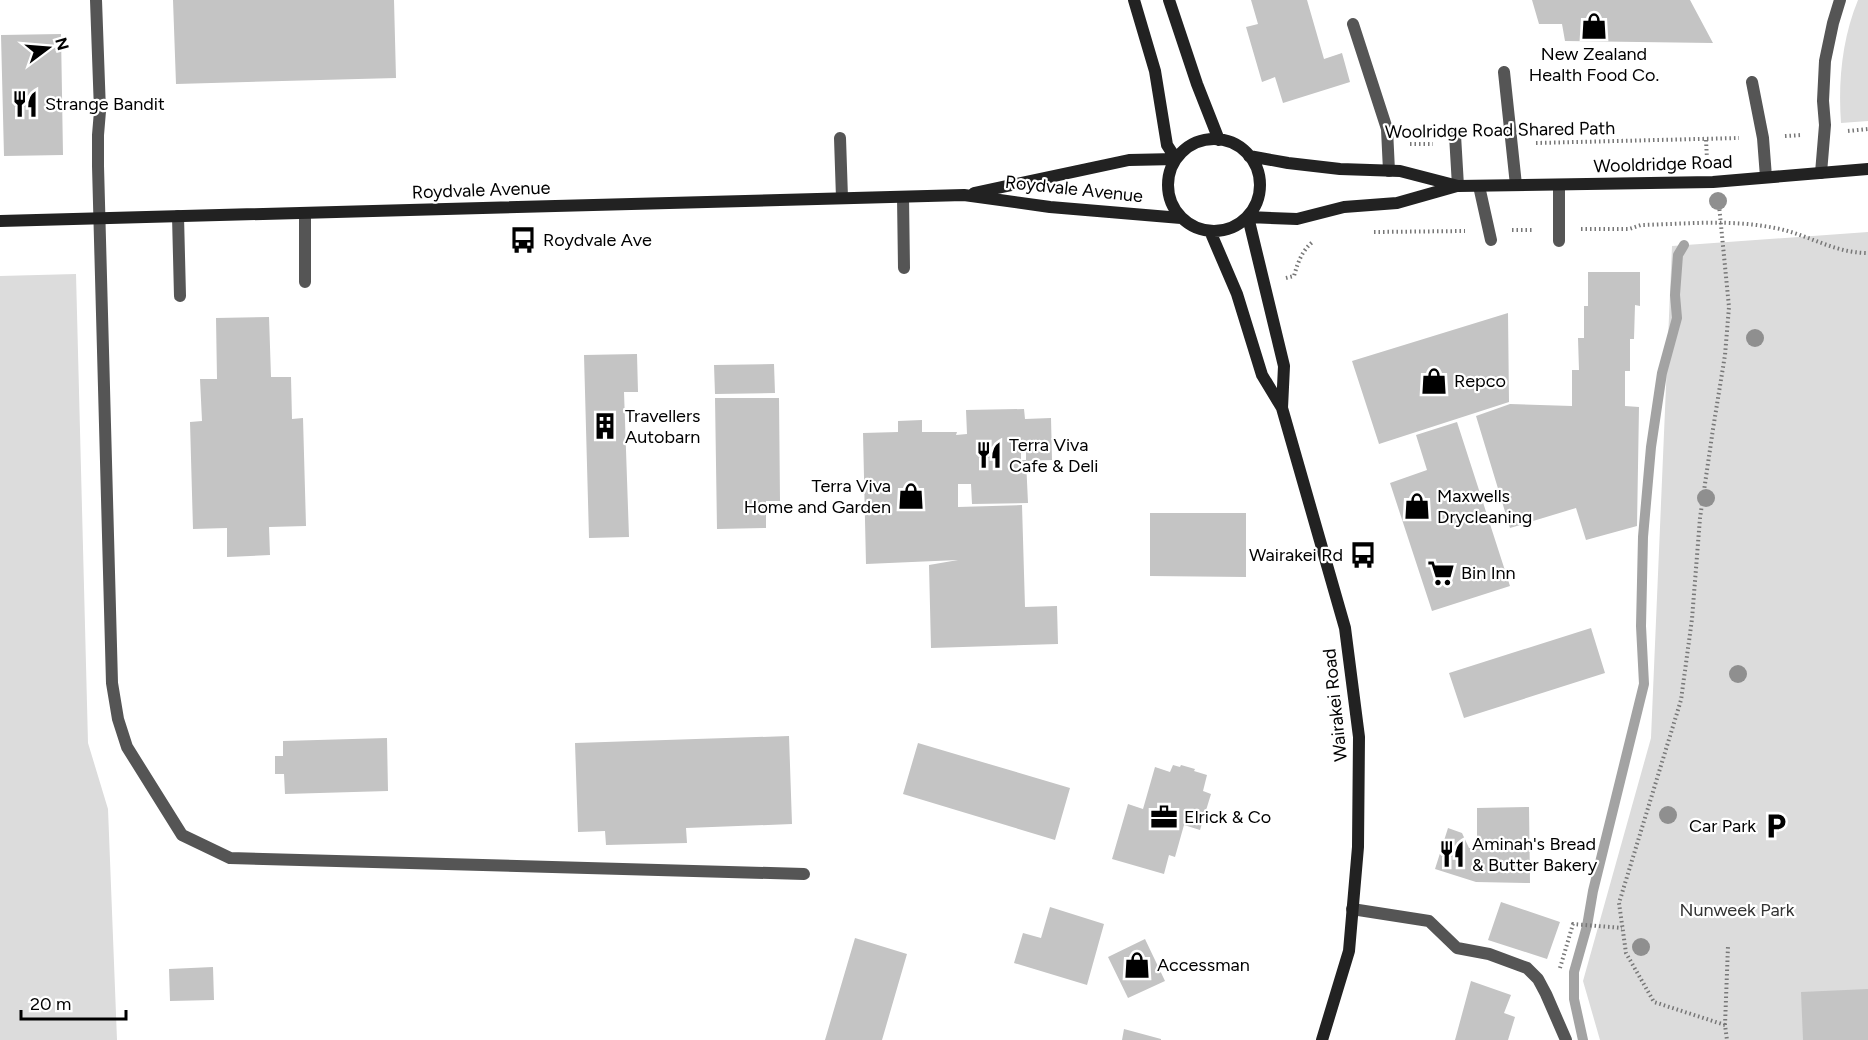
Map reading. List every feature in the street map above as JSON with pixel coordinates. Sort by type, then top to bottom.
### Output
[{"type":"street","points":[[1134,0],[1155,71],[1167,145],[1176,159]]},
{"type":"street","points":[[1169,0],[1197,84],[1219,140]]},
{"type":"street","points":[[1207,140],[1230,142],[1250,156],[1256,167],[1260,180],[1260,193],[1256,206],[1248,217],[1224,231],[1210,231],[1195,227],[1181,218],[1172,204],[1168,189],[1169,173],[1176,159],[1195,143],[1207,140]]},
{"type":"street","name":"Wooldridge Road","points":[[1250,156],[1340,169],[1400,171],[1458,186],[1713,182],[1868,169]]},
{"type":"street","name":"Roydvale Avenue","points":[[964,195],[1129,160],[1176,159]]},
{"type":"street","name":"Wooldridge Road","points":[[1248,217],[1297,219],[1344,207],[1397,202],[1458,186]]},
{"type":"street","name":"Roydvale Avenue","points":[[0,221],[964,195],[1050,207],[1181,218]]},
{"type":"street","name":"Wairakei Road","points":[[1248,217],[1284,366],[1282,408]]},
{"type":"street","name":"Wairakei Road","points":[[1210,231],[1237,294],[1262,375],[1282,408],[1345,628],[1359,736],[1359,847],[1349,951],[1322,1040]]},
{"type":"lane","points":[[96,0],[112,683],[114,701],[127,747],[183,834],[230,858],[804,874]]},
{"type":"lane","points":[[1821,173],[1825,61],[1840,0]]},
{"type":"lane","points":[[1353,24],[1386,129],[1389,171]]},
{"type":"lane","points":[[1504,72],[1516,185]]},
{"type":"lane","points":[[1752,82],[1763,138],[1766,177]]},
{"type":"lane","points":[[840,138],[842,198]]},
{"type":"lane","points":[[1455,140],[1458,186]]},
{"type":"lane","points":[[1559,185],[1559,241]]},
{"type":"lane","points":[[1479,186],[1491,240]]},
{"type":"lane","points":[[903,197],[904,268]]},
{"type":"lane","points":[[305,213],[305,282]]},
{"type":"lane","points":[[178,216],[180,296]]},
{"type":"lane","points":[[1352,909],[1429,921],[1457,948],[1489,954],[1527,968],[1538,980],[1546,994],[1566,1040]]},
{"type":"path","name":"Woolridge Road Shared Path","points":[[1511,143],[1763,138],[1868,129]]},
{"type":"path","name":"Woolridge Road Shared Path","points":[[1387,145],[1455,140]]},
{"type":"path","points":[[1706,140],[1707,149]]},
{"type":"path","points":[[1720,216],[1729,306],[1725,355],[1701,518],[1692,619],[1681,700],[1619,903],[1626,953],[1654,1002],[1725,1025]]},
{"type":"path","points":[[1721,223],[1775,228],[1798,234],[1839,250],[1868,253]]},
{"type":"path","points":[[1538,980],[1560,967],[1573,924],[1622,928]]},
{"type":"path","points":[[1727,1040],[1725,1025],[1728,946]]},
{"type":"green space","points":[[1858,0],[1868,0],[1868,121],[1841,123],[1842,61],[1848,30]]},
{"type":"green space","name":"Nunweek Park","points":[[1868,232],[1868,1040],[1600,1040],[1583,981],[1651,738],[1672,246]]},
{"type":"green space","points":[[76,274],[88,743],[108,809],[117,1040],[0,1040],[0,276]]},
{"type":"building","points":[[173,0],[394,0],[396,78],[176,84]]},
{"type":"building","points":[[1251,0],[1307,0],[1324,59],[1342,53],[1350,82],[1283,103],[1275,77],[1262,82],[1246,27],[1258,24]]},
{"type":"building","points":[[1532,0],[1690,0],[1713,43],[1565,41],[1562,24],[1539,24]]},
{"type":"building","points":[[61,34],[63,155],[4,156],[1,35]]},
{"type":"building","points":[[1588,272],[1640,272],[1640,306],[1635,305],[1634,339],[1630,339],[1630,371],[1625,371],[1625,406],[1639,407],[1637,526],[1586,540],[1576,508],[1510,528],[1476,416],[1510,404],[1572,406],[1572,370],[1579,370],[1578,338],[1584,338],[1584,306],[1588,306]]},
{"type":"building","name":"Repco","points":[[1508,313],[1509,402],[1379,444],[1352,361]]},
{"type":"building","points":[[269,317],[271,377],[291,377],[292,419],[303,418],[306,526],[269,527],[270,555],[227,557],[227,528],[193,529],[190,422],[202,421],[200,379],[217,379],[216,318]]},
{"type":"building","name":"Travellers Autobarn","points":[[637,354],[638,392],[624,392],[629,537],[589,538],[584,355]]},
{"type":"building","points":[[774,364],[775,393],[715,394],[714,365]]},
{"type":"building","points":[[715,398],[779,398],[780,501],[766,501],[766,528],[717,529]]},
{"type":"building","points":[[1024,409],[1025,419],[1051,418],[1052,460],[1026,461],[1028,503],[972,504],[971,484],[958,484],[958,507],[1022,505],[1025,607],[1057,606],[1058,644],[931,648],[929,565],[958,560],[866,564],[863,433],[898,432],[898,421],[922,420],[922,432],[967,434],[966,410]],"holes":[[[1021,451],[1026,451],[1026,460],[1021,460]]]},
{"type":"building","points":[[1457,422],[1510,586],[1432,611],[1390,483],[1427,470],[1416,435]]},
{"type":"building","points":[[1150,513],[1246,513],[1246,577],[1150,576]]},
{"type":"building","points":[[1591,628],[1605,673],[1464,718],[1449,673]]},
{"type":"building","points":[[789,736],[792,824],[686,828],[687,843],[606,845],[605,831],[578,832],[575,743]]},
{"type":"building","points":[[387,738],[388,791],[285,794],[284,774],[275,774],[275,756],[283,756],[283,741]]},
{"type":"building","points":[[918,743],[1070,788],[1055,840],[903,794]]},
{"type":"building","name":"Elrick & Co","points":[[1173,765],[1195,769],[1194,771],[1207,775],[1203,791],[1211,794],[1200,830],[1184,825],[1175,857],[1169,855],[1164,874],[1112,859],[1128,804],[1143,809],[1155,767],[1170,772]]},
{"type":"building","points":[[1529,807],[1530,883],[1476,882],[1435,869],[1448,828],[1462,833],[1469,848],[1477,849],[1477,808]]},
{"type":"building","points":[[1501,902],[1560,922],[1547,959],[1488,940]]},
{"type":"building","points":[[1050,907],[1104,924],[1087,985],[1014,963],[1023,933],[1041,938]]},
{"type":"building","points":[[855,938],[907,954],[882,1040],[825,1040]]},
{"type":"building","points":[[1145,939],[1165,981],[1128,998],[1108,957]]},
{"type":"building","points":[[213,967],[214,1000],[170,1001],[169,969]]},
{"type":"building","points":[[1471,981],[1511,995],[1504,1013],[1515,1017],[1508,1040],[1455,1040]]},
{"type":"building","points":[[1868,989],[1868,1040],[1803,1040],[1801,992]]},
{"type":"building","points":[[1124,1029],[1161,1039],[1161,1040],[1122,1040]]},
{"type":"waterway","points":[[1583,1040],[1574,999],[1574,972],[1644,684],[1641,626],[1643,537],[1651,447],[1662,373],[1677,318],[1675,295],[1678,255],[1684,245]]},
{"type":"place","name":"New Zealand Health Food Co.","points":[[1594,26]]},
{"type":"place","name":"Strange Bandit","points":[[25,104]]},
{"type":"place","name":"Roydvale Ave","points":[[523,240]]},
{"type":"place","name":"Repco","points":[[1434,381]]},
{"type":"place","name":"Travellers Autobarn","points":[[605,426]]},
{"type":"place","name":"Terra Viva Cafe & Deli","points":[[989,455]]},
{"type":"place","name":"Terra Viva Home and Garden","points":[[911,496]]},
{"type":"place","name":"Maxwells Drycleaning","points":[[1417,506]]},
{"type":"place","name":"Wairakei Rd","points":[[1363,555]]},
{"type":"place","name":"Bin Inn","points":[[1441,573]]},
{"type":"place","name":"Elrick & Co","points":[[1164,817]]},
{"type":"place","name":"Car Park","points":[[1776,826]]},
{"type":"place","name":"Aminah's Bread & Butter Bakery","points":[[1452,854]]},
{"type":"place","name":"Accessman","points":[[1137,965]]}]
